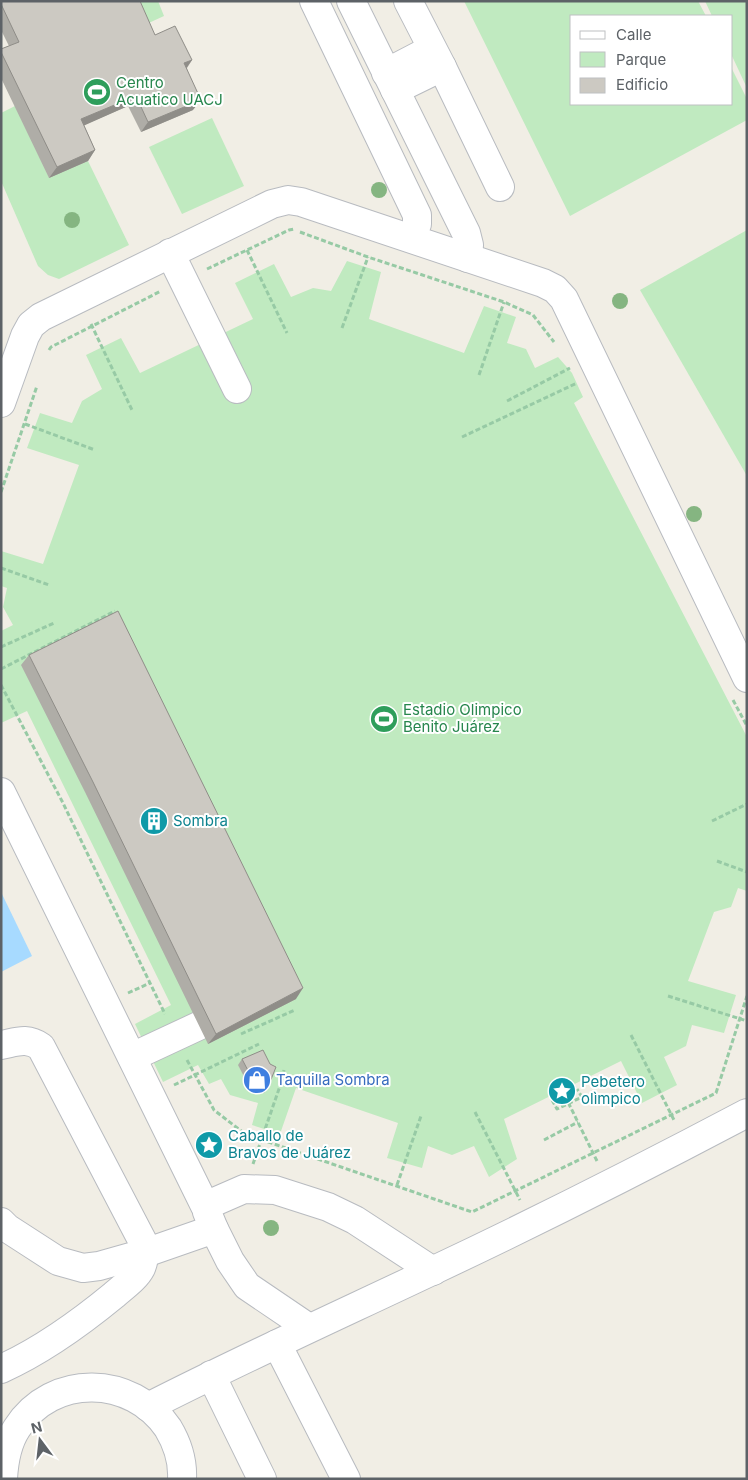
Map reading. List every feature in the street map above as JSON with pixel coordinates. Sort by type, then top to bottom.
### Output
[{"type":"lane","points":[[314,1],[417,215],[417,224],[411,238]]},
{"type":"lane","points":[[352,1],[398,78],[466,233],[469,245],[468,258]]},
{"type":"lane","points":[[408,1],[500,187]]},
{"type":"lane","points":[[398,78],[437,58]]},
{"type":"lane","points":[[1,403],[24,336],[31,325],[77,299],[170,253],[272,204],[288,200],[301,202],[543,283],[555,289],[564,299],[592,356],[738,685]]},
{"type":"lane","points":[[170,253],[237,389]]},
{"type":"lane","points":[[1,792],[152,1097],[230,1261],[247,1286],[310,1328]]},
{"type":"lane","points":[[132,1057],[216,1018]]},
{"type":"lane","points":[[1,1045],[22,1040],[34,1042],[41,1047],[143,1242],[145,1253],[141,1268],[128,1283],[82,1320],[1,1369]]},
{"type":"lane","points":[[148,1407],[212,1374],[532,1223],[747,1113]]},
{"type":"lane","points":[[1,1222],[58,1262],[83,1268],[99,1266],[145,1253],[209,1217],[244,1189],[275,1190],[328,1207],[355,1220],[433,1271]]},
{"type":"lane","points":[[277,1344],[346,1479]]},
{"type":"lane","points":[[212,1374],[262,1479]]},
{"type":"lane","points":[[3,1479],[5,1446],[28,1414],[43,1402],[60,1393],[78,1388],[96,1387],[115,1390],[132,1396],[162,1420],[172,1435],[179,1452],[182,1479]]},
{"type":"path","points":[[48,351],[51,347],[184,280],[293,229],[368,257],[504,302],[533,315],[556,345]]},
{"type":"path","points":[[248,250],[287,333]]},
{"type":"path","points":[[342,328],[368,257]]},
{"type":"path","points":[[479,375],[516,273]]},
{"type":"path","points":[[77,299],[132,410]]},
{"type":"path","points":[[507,401],[592,356]]},
{"type":"path","points":[[1,492],[40,378]]},
{"type":"path","points":[[462,438],[580,382]]},
{"type":"path","points":[[25,424],[95,450]]},
{"type":"path","points":[[1,568],[50,585]]},
{"type":"path","points":[[1,669],[116,611]]},
{"type":"path","points":[[1,648],[54,623]]},
{"type":"path","points":[[1,685],[64,803],[162,1007]]},
{"type":"path","points":[[738,685],[747,726]]},
{"type":"path","points":[[712,821],[747,804]]},
{"type":"path","points":[[717,861],[747,872]]},
{"type":"path","points":[[668,996],[747,1022]]},
{"type":"path","points":[[194,1075],[214,1110],[245,1134],[472,1212],[716,1093],[747,996]]},
{"type":"path","points":[[216,1018],[229,1033],[238,1035],[295,1010]]},
{"type":"path","points":[[631,1035],[686,1144]]},
{"type":"path","points":[[152,1097],[259,1044]]},
{"type":"path","points":[[244,1189],[284,1070]]},
{"type":"path","points":[[552,1100],[556,1109],[582,1097],[577,1088]]},
{"type":"path","points":[[566,1096],[608,1185]]},
{"type":"path","points":[[475,1112],[532,1223]]},
{"type":"path","points":[[397,1186],[421,1116]]},
{"type":"path","points":[[544,1140],[578,1122]]},
{"type":"green space","points":[[128,1],[158,1],[164,16],[140,27]]},
{"type":"green space","points":[[464,1],[698,1],[705,15],[570,15],[570,105],[733,105],[733,71],[747,99],[747,120],[570,216]]},
{"type":"green space","points":[[705,1],[747,1],[747,88],[733,58],[733,15],[712,15]]},
{"type":"green space","points":[[15,106],[49,177],[88,161],[129,245],[59,279],[48,275],[38,266],[1,181],[1,113]]},
{"type":"green space","points":[[212,118],[244,186],[182,214],[149,147]]},
{"type":"green space","points":[[747,230],[747,476],[640,290]]},
{"type":"green space","name":"Estadio Olimpico Benito Juárez","points":[[347,261],[381,272],[369,319],[464,353],[484,306],[516,317],[507,343],[526,349],[535,368],[558,357],[572,373],[583,397],[574,403],[747,737],[747,891],[738,888],[731,907],[714,912],[688,981],[736,995],[724,1033],[692,1025],[686,1046],[664,1057],[677,1085],[642,1103],[621,1061],[504,1119],[517,1159],[489,1177],[474,1146],[452,1155],[428,1146],[422,1168],[387,1158],[398,1123],[296,1088],[280,1134],[252,1125],[258,1103],[230,1095],[221,1079],[209,1084],[198,1065],[163,1082],[135,1024],[171,1005],[27,711],[1,723],[1,631],[13,625],[3,607],[7,588],[1,586],[1,551],[43,564],[79,465],[27,448],[40,413],[72,423],[82,401],[102,389],[86,355],[121,338],[140,373],[253,319],[235,283],[274,264],[291,297],[313,288],[331,291]]},
{"type":"water","points":[[1,892],[32,956],[1,972]]},
{"type":"building","name":"Centro Acuatico UACJ","points":[[1,1],[140,1],[155,35],[175,26],[192,60],[184,63],[201,100],[148,122],[136,96],[81,119],[95,150],[57,167],[1,52],[1,49],[19,42]]},
{"type":"building","name":"Sombra","points":[[118,611],[303,988],[216,1034],[29,655]]},
{"type":"building","name":"Taquilla Sombra","points":[[263,1050],[270,1064],[276,1067],[268,1087],[254,1082],[242,1059]]},
{"type":"place","name":"Centro Acuatico UACJ","points":[[97,92]]},
{"type":"place","name":"Estadio Olimpico Benito Juárez","points":[[384,719]]},
{"type":"place","name":"Sombra","points":[[154,821]]},
{"type":"place","name":"Taquilla Sombra","points":[[257,1080]]},
{"type":"place","name":"Pebetero olìmpico","points":[[562,1091]]},
{"type":"place","name":"Caballo de Bravos de Juárez","points":[[209,1145]]}]
